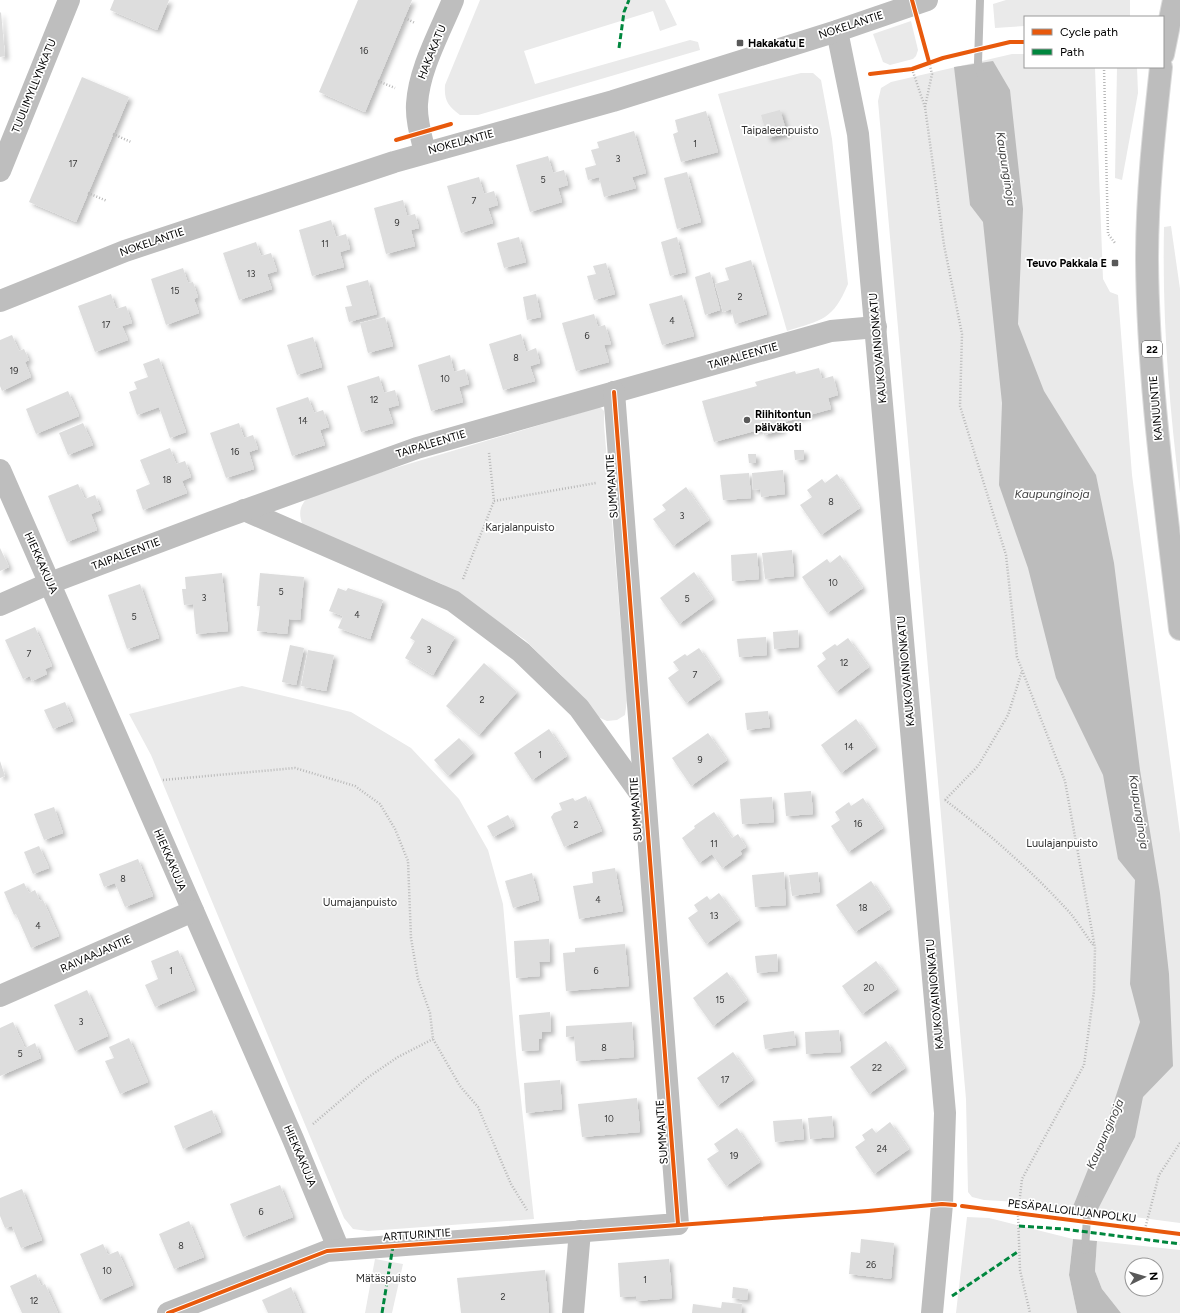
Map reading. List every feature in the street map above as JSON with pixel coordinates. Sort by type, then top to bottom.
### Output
[{"type":"highway","points":[[1164,49],[1174,0]]},
{"type":"highway","name":"KAINUUNTIE","points":[[1161,68],[1152,158],[1147,260],[1154,405],[1180,629]]},
{"type":"street","name":"TUULIMYLLYNKATU","points":[[0,171],[70,0]]},
{"type":"street","name":"HAKAKATU","points":[[425,152],[418,124],[417,105],[419,82],[453,0]]},
{"type":"street","name":"NOKELANTIE","points":[[0,301],[125,251],[425,152],[613,101],[837,31],[887,6],[927,0]]},
{"type":"street","name":"KAUKOVAINIONKATU","points":[[837,31],[858,134],[945,1113],[942,1204],[932,1313]]},
{"type":"street","name":"TAIPALEENTIE","points":[[0,605],[50,583],[244,510],[417,448],[831,331],[876,327]]},
{"type":"street","name":"SUMMANTIE","points":[[614,392],[678,1224]]},
{"type":"street","name":"HIEKKAKUJA","points":[[0,470],[293,1139],[339,1250]]},
{"type":"street","points":[[244,510],[453,601],[521,652],[579,708],[645,800]]},
{"type":"street","name":"RAIVAAJANTIE","points":[[0,996],[192,911]]},
{"type":"street","name":"ARTTURINTIE","points":[[168,1313],[327,1250],[678,1224]]},
{"type":"street","points":[[574,1313],[580,1232]]},
{"type":"path","points":[[405,18],[421,25]]},
{"type":"path","points":[[925,107],[932,74],[927,55]]},
{"type":"path","points":[[923,64],[936,60]]},
{"type":"path","points":[[905,70],[918,67]]},
{"type":"path","points":[[1104,68],[1108,234],[1115,242]]},
{"type":"path","points":[[912,69],[925,107],[944,245],[962,334],[960,406],[1006,555],[1017,657],[1064,781],[1095,948],[1094,991],[1084,1065],[1022,1179],[1018,1214],[1020,1270],[1030,1313]]},
{"type":"path","points":[[378,81],[396,88]]},
{"type":"path","points":[[113,134],[131,142]]},
{"type":"path","points":[[88,193],[107,201]]},
{"type":"path","points":[[453,601],[494,501],[486,428]]},
{"type":"path","points":[[494,501],[620,479]]},
{"type":"path","points":[[1022,670],[1008,715],[978,766],[945,800],[976,823],[1020,862],[1071,915],[1095,948]]},
{"type":"path","points":[[137,783],[295,768],[355,786],[380,804],[395,829],[408,861],[410,938],[418,979],[430,1013],[433,1039],[460,1086],[478,1107],[511,1184],[542,1234]]},
{"type":"path","points":[[293,1139],[323,1117],[368,1078],[398,1056],[433,1039]]},
{"type":"path","points":[[1145,1229],[1159,1176],[1180,1143]]},
{"type":"green space","points":[[480,0],[665,0],[677,25],[660,31],[653,11],[524,51],[535,84],[690,40],[698,42],[700,50],[478,115],[460,115],[452,109],[446,99],[445,85]]},
{"type":"green space","points":[[1006,0],[1130,0],[1130,16],[1024,16],[1024,26],[995,28],[993,4]]},
{"type":"green space","points":[[911,21],[918,50],[916,56],[913,59],[890,65],[883,62],[873,34]]},
{"type":"green space","name":"Luulajanpuisto","points":[[1012,54],[1024,54],[1024,68],[1095,68],[1103,279],[1110,292],[1118,295],[1132,475],[1180,834],[1180,1223],[1020,1202],[984,1200],[972,1197],[968,1192],[966,1099],[878,101],[881,88],[891,82]]},
{"type":"green space","points":[[1117,68],[1137,68],[1138,93],[1122,180],[1115,178]]},
{"type":"green space","name":"Taipaleenpuisto","points":[[801,73],[813,73],[821,80],[832,139],[848,284],[837,305],[825,317],[818,321],[787,331],[718,94]]},
{"type":"green space","points":[[1171,226],[1180,289],[1180,493],[1165,327],[1164,227]]},
{"type":"green space","name":"Karjalanpuisto","points":[[600,407],[604,411],[627,700],[625,715],[617,720],[607,721],[598,717],[562,676],[525,640],[442,584],[303,526],[300,512],[302,504],[311,493]]},
{"type":"green space","name":"Uumajanpuisto","points":[[242,686],[351,712],[411,748],[459,799],[488,850],[503,904],[516,1054],[534,1219],[368,1231],[353,1229],[344,1218],[151,755],[129,714]]},
{"type":"green space","points":[[967,1217],[989,1218],[1073,1239],[1069,1275],[1077,1313],[956,1313]]},
{"type":"green space","points":[[1097,1241],[1180,1250],[1180,1313],[1121,1313],[1102,1289],[1095,1271]]},
{"type":"green space","name":"Mätäspuisto","points":[[375,1259],[403,1264],[392,1313],[365,1313]]},
{"type":"water","name":"Kaupunginoja","points":[[993,61],[1010,90],[1023,209],[1018,324],[1044,391],[1096,475],[1114,563],[1140,770],[1160,893],[1169,974],[1173,1066],[1143,1097],[1135,1137],[1097,1211],[1072,1209],[1109,1117],[1140,1022],[1130,984],[1135,880],[1118,859],[1103,775],[1056,678],[1028,568],[999,485],[1002,403],[983,222],[970,205],[954,67]]},
{"type":"water","points":[[1073,1239],[1097,1241],[1095,1271],[1102,1289],[1121,1313],[1077,1313],[1069,1275]]},
{"type":"building","points":[[114,0],[169,0],[157,30],[110,10]]},
{"type":"building","points":[[358,0],[412,0],[365,112],[319,92]]},
{"type":"building","points":[[1,12],[5,56],[0,57],[0,13]]},
{"type":"building","points":[[82,77],[129,97],[76,222],[29,202]]},
{"type":"building","points":[[780,110],[787,133],[768,138],[761,115]]},
{"type":"building","points":[[706,111],[718,152],[681,162],[673,134],[678,132],[675,120]]},
{"type":"building","points":[[634,131],[646,173],[632,177],[636,188],[604,197],[599,177],[588,180],[585,168],[596,165],[591,150],[599,148],[597,142]]},
{"type":"building","points":[[548,156],[553,173],[564,170],[568,185],[558,188],[562,202],[530,212],[516,165]]},
{"type":"building","points":[[687,172],[701,222],[677,229],[664,178]]},
{"type":"building","points":[[479,177],[484,194],[494,191],[498,205],[488,208],[493,223],[461,233],[447,186]]},
{"type":"building","points":[[403,200],[407,216],[415,214],[419,228],[411,230],[415,246],[386,254],[374,208]]},
{"type":"building","points":[[331,220],[336,237],[346,234],[350,249],[340,252],[344,267],[312,276],[299,230]]},
{"type":"building","points":[[519,237],[526,262],[504,268],[497,243]]},
{"type":"building","points":[[677,237],[686,272],[670,276],[661,242]]},
{"type":"building","points":[[256,242],[261,256],[271,253],[277,271],[267,274],[272,289],[239,300],[223,253]]},
{"type":"building","points":[[751,260],[767,314],[735,324],[731,309],[723,312],[715,284],[729,280],[725,268]]},
{"type":"building","points":[[606,263],[615,294],[594,300],[587,276],[596,274],[593,266]]},
{"type":"building","points":[[183,268],[188,283],[193,282],[198,297],[194,299],[199,313],[166,325],[151,279]]},
{"type":"building","points":[[710,272],[720,310],[705,315],[695,277]]},
{"type":"building","points":[[368,280],[377,314],[349,322],[345,307],[352,306],[346,286]]},
{"type":"building","points":[[111,294],[116,309],[126,306],[132,323],[122,326],[128,340],[95,352],[78,306]]},
{"type":"building","points":[[536,294],[541,317],[527,320],[523,297]]},
{"type":"building","points":[[682,295],[694,336],[662,345],[649,304]]},
{"type":"building","points":[[594,314],[598,327],[605,325],[611,344],[604,345],[609,362],[576,371],[562,323]]},
{"type":"building","points":[[385,317],[393,346],[368,353],[360,323]]},
{"type":"building","points":[[521,334],[526,352],[536,348],[540,363],[530,366],[535,381],[503,390],[489,344]]},
{"type":"building","points":[[12,335],[19,351],[24,349],[29,360],[25,362],[31,377],[2,391],[0,386],[0,340]]},
{"type":"building","points":[[313,337],[322,367],[297,375],[287,345]]},
{"type":"building","points":[[450,355],[454,372],[465,369],[469,384],[459,387],[463,402],[431,411],[418,365]]},
{"type":"building","points":[[159,358],[186,432],[170,438],[159,407],[137,415],[129,392],[137,389],[134,382],[148,377],[143,364]]},
{"type":"building","points":[[819,368],[822,379],[833,376],[838,395],[828,398],[831,409],[781,423],[783,430],[764,435],[762,429],[714,442],[702,401],[757,386],[755,382],[795,371],[796,374]]},
{"type":"building","points":[[379,376],[384,393],[395,390],[399,405],[388,408],[393,423],[361,432],[347,386]]},
{"type":"building","points":[[68,391],[79,416],[36,434],[26,409]]},
{"type":"building","points":[[308,397],[314,413],[323,410],[329,427],[320,430],[325,445],[292,456],[276,408]]},
{"type":"building","points":[[83,423],[93,445],[68,455],[59,433]]},
{"type":"building","points":[[239,423],[244,438],[253,435],[258,449],[249,452],[254,469],[226,478],[210,433]]},
{"type":"building","points":[[170,448],[176,464],[185,461],[191,477],[182,481],[187,493],[143,510],[136,490],[150,484],[140,460]]},
{"type":"building","points":[[794,450],[804,450],[804,459],[795,460]]},
{"type":"building","points":[[748,454],[756,454],[756,463],[749,463]]},
{"type":"building","points":[[783,470],[785,494],[761,497],[760,489],[753,490],[752,473]]},
{"type":"building","points":[[749,473],[751,498],[723,500],[720,475]]},
{"type":"building","points":[[837,474],[860,508],[821,535],[800,505],[812,497],[807,490],[822,479],[825,483]]},
{"type":"building","points":[[78,484],[85,499],[95,495],[101,510],[91,514],[97,530],[67,542],[48,496]]},
{"type":"building","points":[[686,487],[709,520],[673,546],[653,519],[666,510],[662,505]]},
{"type":"building","points":[[0,548],[9,567],[0,571]]},
{"type":"building","points":[[792,550],[794,576],[765,579],[762,553]]},
{"type":"building","points":[[757,553],[759,579],[732,581],[731,555]]},
{"type":"building","points":[[840,555],[863,588],[827,613],[802,577],[827,559],[830,563]]},
{"type":"building","points":[[694,572],[713,599],[679,624],[660,598]]},
{"type":"building","points":[[222,573],[228,631],[196,634],[193,604],[184,605],[182,589],[186,589],[185,577]]},
{"type":"building","points":[[260,573],[304,577],[300,620],[289,619],[287,634],[257,631],[260,606],[257,606]]},
{"type":"building","points":[[140,584],[159,638],[127,649],[108,595]]},
{"type":"building","points":[[338,588],[346,591],[348,588],[383,600],[370,639],[338,628],[343,616],[329,611]]},
{"type":"building","points":[[422,618],[455,637],[433,675],[405,658],[415,641],[410,638]]},
{"type":"building","points":[[35,627],[52,666],[45,669],[47,674],[32,681],[30,676],[23,679],[5,640]]},
{"type":"building","points":[[798,630],[799,647],[774,649],[773,632]]},
{"type":"building","points":[[766,637],[767,655],[739,657],[737,639]]},
{"type":"building","points":[[848,638],[869,667],[836,692],[817,666],[826,659],[822,653],[835,644],[837,646]]},
{"type":"building","points":[[290,645],[304,648],[296,685],[282,682]]},
{"type":"building","points":[[699,648],[720,679],[686,703],[668,678],[679,670],[673,662],[685,654],[687,656]]},
{"type":"building","points":[[308,650],[334,655],[326,691],[301,686]]},
{"type":"building","points":[[484,663],[517,692],[479,735],[446,706]]},
{"type":"building","points":[[65,702],[73,721],[53,729],[44,710]]},
{"type":"building","points":[[768,711],[770,727],[747,730],[745,713]]},
{"type":"building","points":[[856,719],[876,747],[841,773],[821,745]]},
{"type":"building","points":[[549,729],[567,756],[532,780],[514,753]]},
{"type":"building","points":[[708,733],[727,760],[691,786],[672,758]]},
{"type":"building","points":[[459,738],[473,753],[448,776],[434,760]]},
{"type":"building","points":[[0,761],[5,776],[0,778]]},
{"type":"building","points":[[811,791],[813,814],[786,816],[784,793]]},
{"type":"building","points":[[586,796],[602,831],[564,847],[551,817],[554,813],[562,810],[559,803],[573,798],[575,801]]},
{"type":"building","points":[[772,797],[774,822],[742,824],[740,799]]},
{"type":"building","points":[[863,798],[883,828],[848,852],[831,826],[840,820],[835,812],[849,802],[851,806]]},
{"type":"building","points":[[54,807],[63,833],[44,840],[34,814]]},
{"type":"building","points":[[714,812],[732,838],[738,834],[746,847],[740,851],[742,854],[722,868],[712,854],[699,863],[682,838],[695,828],[694,826]]},
{"type":"building","points":[[508,815],[514,826],[493,837],[487,826]]},
{"type":"building","points":[[39,846],[49,868],[33,874],[24,852]]},
{"type":"building","points":[[138,859],[153,896],[125,907],[115,883],[104,887],[99,874]]},
{"type":"building","points":[[615,868],[623,911],[579,919],[573,886],[593,883],[592,872]]},
{"type":"building","points":[[784,872],[786,905],[755,907],[752,875]]},
{"type":"building","points":[[818,872],[820,892],[792,896],[789,875]]},
{"type":"building","points":[[532,873],[539,900],[513,908],[505,881]]},
{"type":"building","points":[[871,881],[890,909],[855,932],[836,905]]},
{"type":"building","points":[[24,883],[29,893],[35,890],[40,901],[43,900],[59,936],[31,948],[16,914],[14,915],[4,892]]},
{"type":"building","points":[[719,893],[739,920],[706,944],[688,918],[698,911],[694,905],[707,896],[710,900]]},
{"type":"building","points":[[549,939],[550,962],[539,962],[540,976],[516,978],[514,941]]},
{"type":"building","points":[[625,944],[629,986],[566,991],[563,953],[575,952],[575,948]]},
{"type":"building","points":[[178,950],[195,990],[155,1007],[145,985],[158,979],[151,961]]},
{"type":"building","points":[[777,954],[778,971],[757,973],[755,956]]},
{"type":"building","points":[[876,961],[897,989],[862,1014],[842,986]]},
{"type":"building","points":[[727,972],[747,1000],[713,1026],[693,998]]},
{"type":"building","points":[[87,990],[108,1036],[75,1051],[54,1005]]},
{"type":"building","points":[[550,1012],[551,1032],[542,1032],[542,1038],[539,1039],[539,1050],[522,1051],[519,1015]]},
{"type":"building","points":[[13,1022],[25,1048],[35,1043],[41,1058],[0,1076],[0,1028]]},
{"type":"building","points":[[632,1022],[634,1057],[576,1061],[574,1036],[566,1037],[566,1026]]},
{"type":"building","points":[[839,1030],[841,1052],[806,1054],[805,1032]]},
{"type":"building","points":[[794,1031],[796,1045],[765,1049],[763,1035]]},
{"type":"building","points":[[129,1038],[148,1082],[120,1094],[105,1061],[114,1058],[109,1047]]},
{"type":"building","points":[[886,1041],[905,1068],[869,1094],[850,1067]]},
{"type":"building","points":[[733,1052],[753,1080],[717,1106],[697,1078]]},
{"type":"building","points":[[560,1080],[562,1109],[526,1113],[524,1083]]},
{"type":"building","points":[[637,1098],[640,1132],[582,1137],[578,1104]]},
{"type":"building","points":[[212,1110],[221,1132],[183,1149],[174,1126]]},
{"type":"building","points":[[832,1116],[834,1137],[810,1139],[808,1118]]},
{"type":"building","points":[[802,1119],[804,1139],[775,1142],[773,1121]]},
{"type":"building","points":[[890,1122],[909,1149],[874,1174],[855,1147],[865,1140],[862,1135],[872,1128],[876,1133]]},
{"type":"building","points":[[737,1128],[760,1162],[726,1186],[707,1159],[719,1151],[714,1144]]},
{"type":"building","points":[[280,1185],[293,1217],[243,1237],[230,1204]]},
{"type":"building","points":[[22,1189],[42,1240],[21,1248],[12,1226],[5,1228],[0,1216],[0,1198]]},
{"type":"building","points":[[189,1221],[204,1257],[174,1269],[159,1234]]},
{"type":"building","points":[[861,1239],[894,1243],[891,1279],[849,1274],[851,1252],[860,1253]]},
{"type":"building","points":[[103,1244],[108,1255],[118,1251],[133,1285],[100,1300],[80,1254]]},
{"type":"building","points":[[669,1259],[672,1298],[636,1301],[636,1296],[620,1297],[618,1263]]},
{"type":"building","points":[[545,1270],[549,1313],[461,1313],[457,1278]]},
{"type":"building","points":[[36,1274],[41,1286],[45,1284],[58,1313],[22,1313],[10,1286]]},
{"type":"building","points":[[291,1287],[302,1313],[268,1313],[262,1300]]},
{"type":"building","points":[[733,1287],[748,1289],[747,1300],[732,1298]]},
{"type":"building","points":[[722,1302],[742,1304],[741,1313],[692,1313],[693,1304],[721,1308]]},
{"type":"waterway","name":"Kaupunginoja","points":[[980,0],[978,63],[980,73]]},
{"type":"waterway","name":"Kaupunginoja","points":[[1085,1250],[1088,1200]]},
{"type":"marked path","points":[[619,48],[624,12],[629,0]]},
{"type":"marked path","points":[[1019,1226],[1064,1229],[1180,1244]]},
{"type":"marked path","points":[[382,1313],[393,1246]]},
{"type":"marked path","points":[[952,1296],[1019,1251]]},
{"type":"cycle path","points":[[912,0],[929,62]]},
{"type":"cycle path","points":[[870,74],[912,69],[943,58],[1010,42],[1024,42]]},
{"type":"cycle path","points":[[396,140],[451,124]]},
{"type":"cycle path","points":[[614,392],[678,1224]]},
{"type":"cycle path","points":[[168,1313],[327,1251],[868,1211],[942,1204],[955,1205]]},
{"type":"cycle path","name":"PESÄPALLOILIJANPOLKU","points":[[962,1206],[1180,1234]]},
{"type":"place","name":"Hakakatu E","points":[[740,43]]},
{"type":"place","name":"Teuvo Pakkala E","points":[[1115,263]]},
{"type":"place","name":"Riihitontun päiväkoti","points":[[747,420]]}]
